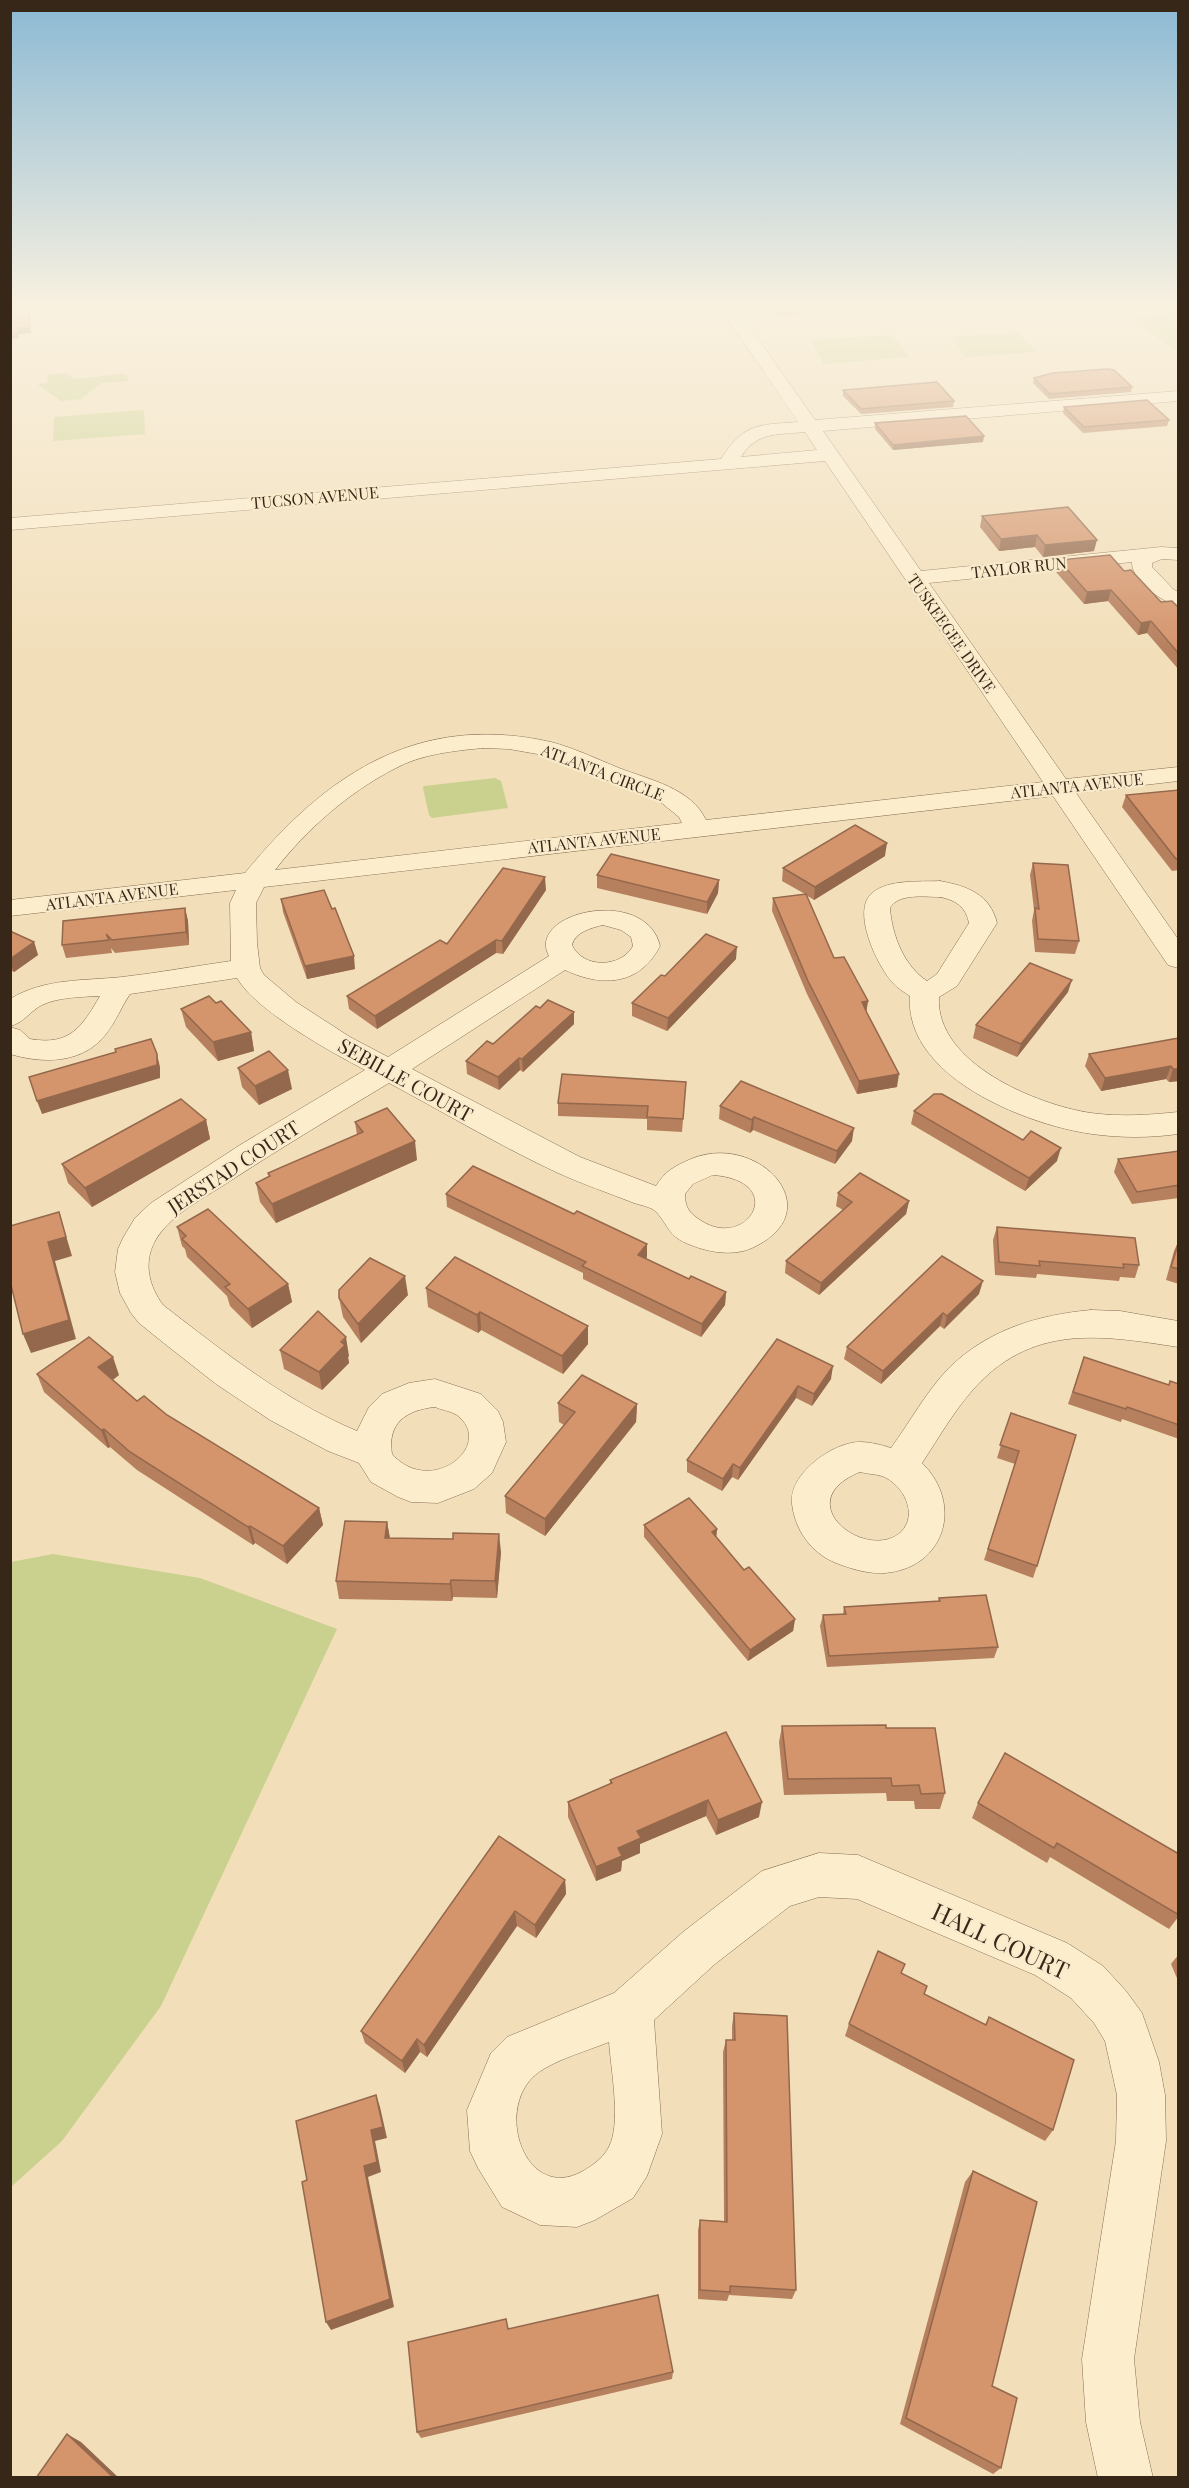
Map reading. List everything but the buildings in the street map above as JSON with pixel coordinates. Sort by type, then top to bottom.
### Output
[{"type":"street","name":"TUSKEEGEE DRIVE","points":[[809,422],[913,578],[1179,959]]},
{"type":"street","points":[[728,463],[743,438],[751,433],[860,422]]},
{"type":"street","name":"TUCSON AVENUE","points":[[10,524],[831,455]]},
{"type":"street","name":"TAYLOR RUN","points":[[913,578],[1170,554]]},
{"type":"street","name":"TAYLOR RUN","points":[[1170,554],[1147,557],[1142,562],[1142,568],[1165,594],[1179,600]]},
{"type":"street","name":"ATLANTA CIRCLE","points":[[254,879],[304,822],[327,802],[375,769],[423,750],[462,742],[509,742],[549,749],[667,795],[690,813],[697,828]]},
{"type":"street","name":"ATLANTA AVENUE","points":[[10,908],[1179,774]]},
{"type":"street","points":[[10,1017],[25,1002],[42,995],[246,968],[243,943],[243,903],[254,879]]},
{"type":"street","name":"JERSTAD COURT","points":[[372,1452],[307,1425],[257,1396],[151,1314],[138,1299],[132,1271],[138,1243],[146,1228],[164,1211],[272,1139],[390,1069],[565,958]]},
{"type":"street","name":"SEBILLE COURT","points":[[246,968],[252,980],[286,1009],[340,1044],[569,1165],[667,1203]]},
{"type":"street","points":[[10,1037],[21,1048],[44,1052],[62,1049],[83,1040],[97,1026],[121,986]]},
{"type":"street","points":[[925,992],[926,1023],[939,1046],[956,1063],[1007,1097],[1062,1118],[1091,1123],[1121,1126],[1179,1124]]},
{"type":"street","points":[[899,1467],[960,1381],[987,1356],[1007,1343],[1053,1328],[1101,1323],[1124,1323],[1179,1334]]},
{"type":"street","name":"HALL COURT","points":[[630,2010],[699,1948],[778,1887],[819,1875],[858,1877],[1052,1959],[1087,1982],[1110,2007],[1125,2030],[1135,2062],[1141,2095],[1141,2141],[1108,2359],[1113,2422],[1126,2478]]},
{"type":"green space","points":[[54,422],[145,422],[145,434],[53,441]]},
{"type":"green space","points":[[495,778],[501,781],[508,808],[432,818],[429,815],[424,786]]},
{"type":"green space","points":[[53,1554],[200,1578],[337,1629],[161,2006],[62,2141],[11,2187],[11,1562]]}]
